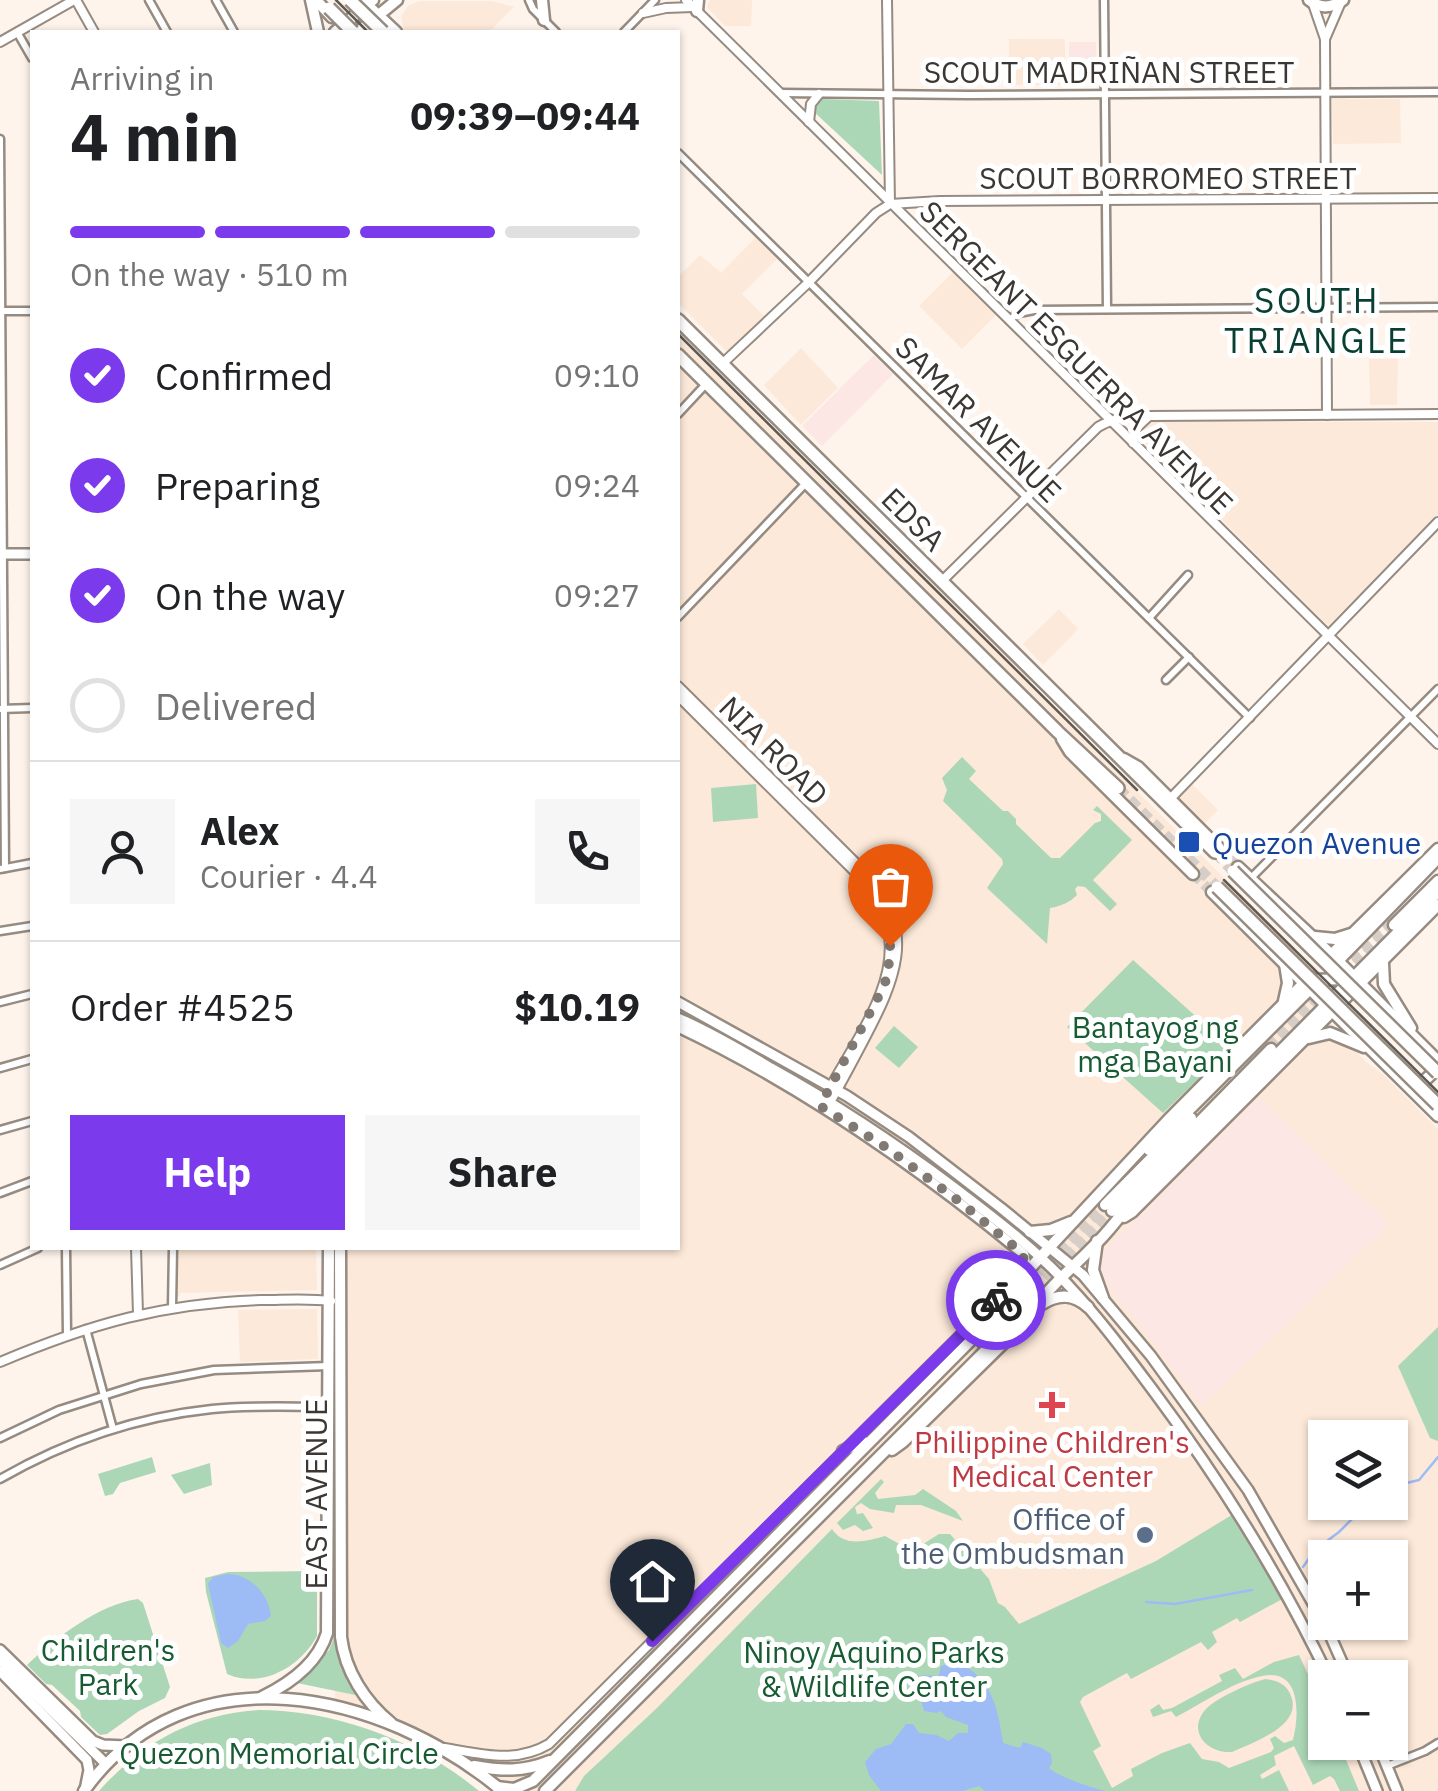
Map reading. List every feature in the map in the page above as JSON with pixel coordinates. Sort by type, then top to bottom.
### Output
[{"type":"highway","points":[[316,0],[345,30]]},
{"type":"highway","points":[[350,0],[381,30]]},
{"type":"highway","name":"EDSA","points":[[680,322],[1134,773],[1217,850]]},
{"type":"highway","name":"EDSA","points":[[680,357],[1118,788]]},
{"type":"highway","points":[[1236,869],[1438,1067]]},
{"type":"highway","points":[[1214,890],[1438,1105]]},
{"type":"main road","points":[[316,0],[318,30]]},
{"type":"main road","points":[[351,30],[398,0]]},
{"type":"main road","points":[[397,30],[394,18],[398,0]]},
{"type":"main road","points":[[542,0],[544,20]]},
{"type":"main road","points":[[1311,2],[1328,7],[1343,0]]},
{"type":"main road","points":[[348,30],[367,2],[394,30]]},
{"type":"main road","points":[[1,554],[30,554]]},
{"type":"main road","name":"EDSA","points":[[1058,732],[1070,752],[1194,874]]},
{"type":"main road","name":"EDSA","points":[[1114,753],[1138,767],[1217,850]]},
{"type":"main road","points":[[1332,960],[1438,848]]},
{"type":"main road","points":[[1332,960],[1438,858]]},
{"type":"main road","points":[[1438,868],[1391,922],[1438,881]]},
{"type":"main road","points":[[1236,869],[1426,1049],[1438,1067],[1421,1084],[1418,1095]]},
{"type":"main road","points":[[1234,914],[1250,904],[1254,896],[1252,881]]},
{"type":"main road","points":[[1214,890],[1284,964],[1309,982],[1356,983],[1383,962],[1438,905]]},
{"type":"main road","points":[[1112,1212],[1127,1206],[1330,1009],[1438,892]]},
{"type":"main road","points":[[1234,914],[1250,922],[1330,1009],[1438,1116]]},
{"type":"main road","points":[[1312,937],[1335,939],[1356,931]]},
{"type":"main road","points":[[1383,962],[1384,984],[1415,1038]]},
{"type":"main road","points":[[1283,1003],[1288,982],[1284,964]]},
{"type":"main road","points":[[843,1452],[882,1424],[1163,1126],[1283,1003],[1309,982]]},
{"type":"main road","points":[[1090,1205],[1102,1198],[1309,982]]},
{"type":"main road","points":[[680,1003],[834,1088],[909,1137],[1074,1266],[1198,1417],[1248,1490],[1288,1556],[1341,1660]]},
{"type":"main road","points":[[1112,1212],[1132,1212],[1304,1040],[1330,1009]]},
{"type":"main road","points":[[680,1019],[740,1050],[887,1148],[1022,1253],[1027,1270]]},
{"type":"main road","points":[[680,1029],[902,1148],[1040,1257],[1088,1307],[1186,1435],[1260,1548],[1319,1660]]},
{"type":"main road","points":[[1304,1040],[1332,1034],[1372,1051]]},
{"type":"main road","points":[[545,1791],[1074,1266],[1097,1241],[1112,1212],[1268,1046]]},
{"type":"main road","points":[[1398,1076],[1418,1071],[1426,1059],[1426,1049]]},
{"type":"main road","points":[[1030,1232],[1057,1228],[1076,1219]]},
{"type":"main road","points":[[1097,1241],[1093,1270],[1103,1298]]},
{"type":"main road","name":"EAST AVENUE","points":[[329,1250],[335,1302],[341,1641],[348,1666],[364,1693],[392,1723]]},
{"type":"main road","name":"EAST AVENUE","points":[[262,1697],[307,1666],[328,1633],[329,1406],[324,1366],[340,1250]]},
{"type":"main road","points":[[874,1461],[903,1442],[1045,1302],[1057,1296],[1072,1297],[1088,1307]]},
{"type":"main road","points":[[1017,1330],[1022,1317]]},
{"type":"main road","points":[[84,1790],[106,1764],[148,1730],[226,1701],[262,1697],[329,1704],[392,1723],[442,1748],[500,1789],[535,1786],[563,1752],[872,1430],[884,1428],[1000,1318],[894,1432],[874,1461]]},
{"type":"main road","points":[[1122,1349],[1136,1338]]},
{"type":"main road","points":[[0,1650],[106,1764]]},
{"type":"main road","points":[[0,1660],[91,1744],[126,1746]]},
{"type":"main road","points":[[0,1671],[83,1754],[90,1764],[84,1790]]},
{"type":"main road","points":[[468,1765],[520,1771],[550,1762],[563,1752]]},
{"type":"main road","points":[[1364,1760],[1377,1791]]},
{"type":"main road","points":[[1384,1760],[1397,1791]]},
{"type":"main road","points":[[560,1791],[569,1768]]},
{"type":"street","points":[[0,42],[75,0],[93,30]]},
{"type":"street","points":[[149,0],[166,30]]},
{"type":"street","points":[[216,0],[233,30]]},
{"type":"street","points":[[529,0],[554,30]]},
{"type":"street","points":[[626,30],[655,0]]},
{"type":"street","points":[[722,364],[876,212],[890,204],[887,0]]},
{"type":"street","points":[[1104,0],[1107,309]]},
{"type":"street","points":[[1325,39],[1343,0]]},
{"type":"street","points":[[1311,2],[1325,39],[1328,415]]},
{"type":"street","points":[[643,13],[693,5]]},
{"type":"street","name":"SERGEANT ESGUERRA AVENUE","points":[[693,5],[1438,744]]},
{"type":"street","points":[[18,32],[30,54]]},
{"type":"street","name":"SCOUT MADRIÑAN STREET","points":[[780,92],[1438,92]]},
{"type":"street","points":[[809,122],[811,104],[819,94]]},
{"type":"street","points":[[0,139],[2,868],[30,863]]},
{"type":"street","name":"SAMAR AVENUE","points":[[680,154],[1250,718]]},
{"type":"street","name":"SCOUT BORROMEO STREET","points":[[890,204],[1438,198]]},
{"type":"street","points":[[1008,320],[1019,312],[1034,310],[1438,307]]},
{"type":"street","points":[[1,311],[30,311]]},
{"type":"street","points":[[680,412],[707,384]]},
{"type":"street","points":[[942,582],[1098,427],[1110,420],[1149,416],[1438,414]]},
{"type":"street","points":[[1132,444],[1135,429],[1149,416]]},
{"type":"street","points":[[680,615],[807,482]]},
{"type":"street","points":[[1170,799],[1438,522]]},
{"type":"street","points":[[1148,618],[1188,575]]},
{"type":"street","points":[[1166,680],[1188,657]]},
{"type":"street","name":"NIA ROAD","points":[[680,688],[871,878],[894,920],[898,951],[890,987],[825,1104]]},
{"type":"street","points":[[1252,881],[1438,688]]},
{"type":"street","name":"NIA ROAD","points":[[680,698],[862,878],[885,916],[890,938],[888,974],[834,1088]]},
{"type":"street","points":[[1,709],[30,708]]},
{"type":"street","points":[[0,931],[30,926]]},
{"type":"street","points":[[0,1002],[30,994]]},
{"type":"street","points":[[0,1068],[30,1060]]},
{"type":"street","points":[[0,1130],[30,1121]]},
{"type":"street","points":[[0,1193],[30,1182]]},
{"type":"street","points":[[0,1265],[34,1250]]},
{"type":"street","points":[[66,1250],[67,1334]]},
{"type":"street","points":[[136,1250],[138,1314]]},
{"type":"street","points":[[172,1308],[173,1250]]},
{"type":"street","points":[[0,1362],[67,1334],[138,1314],[229,1301],[335,1302]]},
{"type":"street","points":[[86,1329],[112,1428]]},
{"type":"street","points":[[0,1438],[58,1410],[141,1384],[214,1370],[324,1366]]},
{"type":"street","points":[[0,1479],[55,1450],[112,1428],[164,1416],[217,1408],[329,1406]]},
{"type":"street","points":[[442,1748],[504,1757],[549,1744],[843,1452]]},
{"type":"street","points":[[1387,1766],[1438,1744]]},
{"type":"shaded area","points":[[710,0],[752,0],[751,26],[725,26],[707,7]]},
{"type":"shaded area","points":[[419,1],[492,1],[514,7],[491,30],[404,30],[401,16],[408,6]]},
{"type":"shaded area","points":[[1009,39],[1065,39],[1065,85],[1009,85]]},
{"type":"shaded area","points":[[1069,42],[1096,42],[1097,85],[1069,86]]},
{"type":"shaded area","points":[[1332,99],[1400,99],[1401,143],[1333,144]]},
{"type":"shaded area","points":[[755,238],[777,259],[742,294],[765,317],[729,354],[680,305],[680,275],[700,255],[721,273]]},
{"type":"shaded area","points":[[953,272],[996,315],[962,349],[919,306]]},
{"type":"shaded area","points":[[680,339],[1031,680],[1028,683],[1330,983],[1312,1002],[1366,1062],[1438,1129],[1438,1791],[502,1791],[441,1748],[335,1706],[331,1250],[680,1250]]},
{"type":"shaded area","points":[[801,348],[838,388],[801,425],[764,385]]},
{"type":"shaded area","points":[[874,355],[893,374],[822,446],[802,426]]},
{"type":"shaded area","points":[[1369,359],[1398,359],[1397,405],[1370,405]]},
{"type":"shaded area","points":[[1150,421],[1438,422],[1438,514],[1328,626],[1140,438]]},
{"type":"shaded area","points":[[1059,609],[1078,629],[1043,665],[1023,644]]},
{"type":"shaded area","points":[[1191,783],[1218,810],[1203,825],[1178,798]]},
{"type":"shaded area","points":[[1259,1097],[1390,1224],[1202,1406],[1107,1283],[1101,1259],[1106,1249]]},
{"type":"shaded area","points":[[174,1250],[316,1250],[317,1290],[180,1293],[174,1297]]},
{"type":"shaded area","points":[[317,1309],[318,1359],[240,1362],[238,1310]]},
{"type":"shaded area","points":[[1225,1522],[1308,1669],[1308,1760],[1350,1760],[1364,1791],[1110,1791],[1006,1628],[1156,1561]]},
{"type":"green space","points":[[822,99],[879,101],[882,175],[813,111]]},
{"type":"green space","points":[[962,757],[976,771],[969,779],[1003,811],[1008,811],[1051,858],[1060,858],[1101,821],[1101,814],[1093,810],[1097,806],[1132,840],[1093,880],[1117,904],[1110,911],[1085,887],[1078,886],[1074,898],[1050,908],[1047,944],[987,888],[1003,864],[1002,859],[943,801],[947,790],[942,778]]},
{"type":"green space","points":[[756,784],[758,818],[713,822],[711,788]]},
{"type":"green space","name":"Bantayog ng mga Bayani","points":[[1133,960],[1231,1048],[1163,1113],[1067,1027]]},
{"type":"green space","points":[[894,1026],[918,1047],[899,1068],[875,1048]]},
{"type":"green space","points":[[1438,1327],[1438,1441],[1430,1438],[1398,1366]]},
{"type":"green space","points":[[152,1457],[156,1472],[120,1483],[113,1494],[105,1496],[98,1474]]},
{"type":"green space","points":[[210,1463],[212,1485],[184,1494],[171,1475]]},
{"type":"green space","points":[[881,1479],[884,1482],[875,1493],[878,1499],[915,1495],[923,1489],[956,1511],[963,1521],[921,1505],[896,1505],[894,1513],[870,1509],[861,1503],[855,1507],[857,1514],[863,1513],[873,1528],[863,1531],[855,1525],[843,1530],[837,1523]]},
{"type":"green space","name":"Ninoy Aquino Parks & Wildlife Center","points":[[1235,1513],[1286,1597],[1212,1632],[1217,1642],[1208,1650],[1201,1642],[1131,1679],[1127,1673],[1083,1697],[1080,1702],[1101,1746],[1093,1751],[1112,1788],[1133,1776],[1131,1769],[1190,1743],[1202,1759],[1229,1768],[1271,1752],[1274,1748],[1270,1739],[1275,1736],[1284,1743],[1293,1740],[1295,1696],[1285,1679],[1275,1675],[1240,1683],[1176,1717],[1171,1711],[1153,1717],[1150,1710],[1159,1704],[1163,1710],[1172,1708],[1222,1681],[1219,1675],[1235,1668],[1243,1679],[1274,1662],[1299,1655],[1308,1674],[1308,1760],[1346,1760],[1359,1791],[1340,1791],[1330,1776],[1313,1785],[1294,1746],[1274,1756],[1276,1765],[1260,1775],[1262,1779],[1279,1770],[1289,1791],[575,1791],[584,1776],[658,1707],[832,1529],[849,1541],[885,1536],[912,1551],[939,1534],[950,1534],[989,1579],[998,1603],[1019,1624],[1156,1561]]},
{"type":"green space","points":[[317,1571],[317,1636],[310,1647],[290,1666],[266,1677],[227,1674],[205,1578],[228,1572]]},
{"type":"green space","name":"Children's Park","points":[[138,1599],[143,1603],[170,1687],[165,1698],[100,1735],[81,1717],[80,1711],[27,1665],[93,1615]]},
{"type":"green space","points":[[335,1635],[341,1658],[360,1696],[297,1683],[329,1650]]},
{"type":"green space","points":[[1265,1679],[1281,1683],[1291,1696],[1293,1707],[1283,1725],[1232,1752],[1215,1749],[1202,1740],[1198,1725],[1206,1709],[1234,1691]]},
{"type":"green space","name":"Quezon Memorial Circle","points":[[258,1710],[317,1716],[375,1732],[430,1757],[479,1791],[99,1791],[132,1759],[170,1734],[212,1718]]},
{"type":"water","points":[[213,1577],[243,1577],[256,1586],[271,1616],[248,1624],[238,1641],[228,1648],[221,1643],[208,1584]]},
{"type":"water","points":[[958,1662],[986,1686],[999,1718],[1003,1743],[1020,1748],[1023,1742],[1042,1748],[1051,1754],[1049,1768],[1053,1771],[1106,1791],[985,1791],[979,1786],[963,1791],[881,1791],[865,1762],[876,1749],[891,1744],[906,1724],[913,1724],[919,1733],[949,1741],[958,1733],[968,1733],[968,1725],[946,1717],[941,1711],[924,1711],[917,1679],[923,1675],[939,1676],[941,1666]]},
{"type":"waterway","points":[[1408,1483],[1419,1480],[1438,1457]]},
{"type":"waterway","points":[[1303,1567],[1315,1550],[1351,1520]]},
{"type":"waterway","points":[[1146,1602],[1175,1604],[1252,1590]]},
{"type":"tunnel","points":[[1118,788],[1217,887]]},
{"type":"tunnel","points":[[1219,848],[1238,867]]},
{"type":"tunnel","points":[[1215,852],[1233,871]]},
{"type":"tunnel","points":[[1193,874],[1212,892]]},
{"type":"tunnel","points":[[1339,968],[1387,919]]},
{"type":"tunnel","points":[[1271,1049],[1394,925]]},
{"type":"tunnel","points":[[1265,1043],[1320,987]]},
{"type":"tunnel","points":[[996,1315],[1105,1205]]},
{"type":"tunnel","points":[[1004,1322],[1112,1211]]},
{"type":"tram line","points":[[336,0],[366,30]]},
{"type":"tram line","points":[[680,336],[1137,790]]},
{"type":"tram line","points":[[1224,880],[1438,1092]]},
{"type":"way so far","points":[[890,946],[883,988],[820,1106],[910,1165],[1022,1253],[1027,1270],[996,1300]]},
{"type":"place","name":"Quezon Avenue","points":[[1189,842]]},
{"type":"place","name":"Philippine Children's Medical Center","points":[[1052,1405]]},
{"type":"place","name":"Office of the Ombudsman","points":[[1145,1535]]},
{"type":"district","name":"SOUTH TRIANGLE","points":[[1317,320]]},
{"type":"route","points":[[652,1641],[996,1300]]}]
